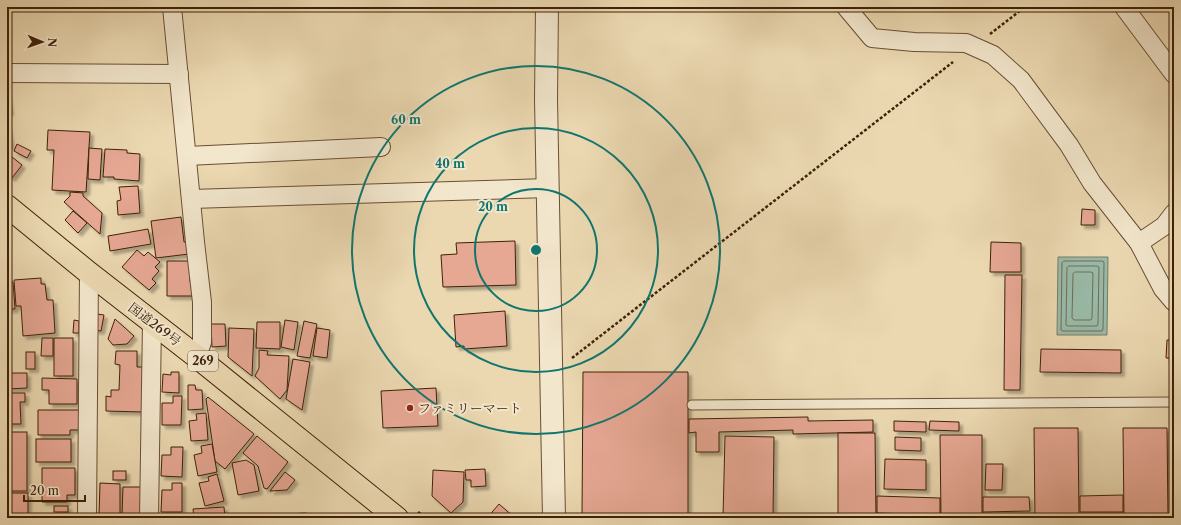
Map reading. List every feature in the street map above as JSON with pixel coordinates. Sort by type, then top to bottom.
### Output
[{"type":"highway","name":"国道269号","points":[[7,206],[89,274],[197,356],[387,514]]},
{"type":"street","points":[[172,7],[202,302],[202,342],[197,356]]},
{"type":"street","points":[[547,7],[546,99],[554,518]]},
{"type":"street","points":[[846,7],[872,38],[914,42],[966,43],[993,55],[1022,80],[1069,145],[1092,183],[1139,243],[1163,289],[1174,302]]},
{"type":"street","points":[[1124,7],[1174,74]]},
{"type":"street","points":[[7,73],[179,74]]},
{"type":"street","points":[[187,156],[381,147]]},
{"type":"street","points":[[191,199],[548,188]]},
{"type":"street","points":[[1139,243],[1164,226],[1174,213]]},
{"type":"street","points":[[87,518],[89,274]]},
{"type":"street","points":[[149,518],[152,322]]},
{"type":"lane","points":[[692,405],[1174,402]]},
{"type":"path","points":[[987,36],[1025,7]]},
{"type":"path","points":[[572,358],[956,61]]},
{"type":"water","points":[[1058,257],[1108,257],[1107,335],[1057,335]]},
{"type":"building","points":[[7,92],[10,112],[7,113]]},
{"type":"building","points":[[7,122],[11,146],[7,146]]},
{"type":"building","points":[[48,130],[90,132],[86,192],[52,190],[54,150],[47,150]]},
{"type":"building","points":[[17,144],[31,151],[27,158],[14,151]]},
{"type":"building","points":[[89,148],[102,149],[100,180],[88,179]]},
{"type":"building","points":[[105,149],[127,150],[127,153],[140,154],[139,181],[114,179],[114,177],[103,177]]},
{"type":"building","points":[[7,153],[22,165],[12,178],[7,175]]},
{"type":"building","points":[[138,186],[140,213],[118,215],[117,201],[121,200],[119,187]]},
{"type":"building","points":[[70,192],[83,193],[83,196],[102,213],[100,234],[64,202],[70,196]]},
{"type":"building","points":[[1082,209],[1095,210],[1095,225],[1081,225]]},
{"type":"building","points":[[73,211],[87,223],[78,233],[65,220]]},
{"type":"building","points":[[181,217],[184,242],[187,242],[189,254],[156,258],[151,221]]},
{"type":"building","points":[[148,229],[151,244],[110,251],[108,236]]},
{"type":"building","points":[[515,241],[516,285],[443,287],[441,255],[457,254],[456,243]]},
{"type":"building","points":[[991,242],[1021,243],[1021,272],[990,272]]},
{"type":"building","points":[[137,250],[144,256],[148,252],[160,262],[155,267],[159,271],[152,279],[156,283],[149,290],[122,267]]},
{"type":"building","points":[[167,261],[190,261],[190,282],[194,282],[192,287],[192,296],[167,296]]},
{"type":"building","points":[[1005,275],[1022,275],[1020,390],[1004,390]]},
{"type":"building","points":[[41,278],[41,284],[45,284],[47,300],[53,300],[55,333],[23,336],[21,306],[16,306],[14,280]]},
{"type":"building","points":[[13,282],[15,309],[7,309],[7,283]]},
{"type":"building","points":[[505,311],[507,346],[464,349],[464,346],[456,347],[454,315]]},
{"type":"building","points":[[97,314],[104,315],[101,331],[94,330]]},
{"type":"building","points":[[115,319],[134,336],[127,344],[113,345],[108,339]]},
{"type":"building","points":[[74,320],[79,321],[79,333],[73,333]]},
{"type":"building","points":[[285,320],[298,322],[294,350],[281,347]]},
{"type":"building","points":[[304,321],[317,324],[310,358],[297,356]]},
{"type":"building","points":[[257,322],[280,322],[280,349],[256,348]]},
{"type":"building","points":[[211,324],[225,324],[226,346],[212,347]]},
{"type":"building","points":[[229,328],[254,329],[252,376],[228,357]]},
{"type":"building","points":[[317,328],[330,330],[327,358],[313,356]]},
{"type":"building","points":[[42,338],[53,338],[53,356],[41,356]]},
{"type":"building","points":[[54,338],[73,338],[73,376],[54,376]]},
{"type":"building","points":[[1167,340],[1174,340],[1174,358],[1166,358]]},
{"type":"building","points":[[1041,349],[1121,350],[1121,373],[1040,372]]},
{"type":"building","points":[[259,350],[268,351],[267,355],[289,356],[287,390],[280,399],[255,376],[259,368]]},
{"type":"building","points":[[116,351],[137,351],[137,367],[145,367],[143,412],[106,411],[106,396],[111,397],[111,390],[119,390],[120,365],[115,364]]},
{"type":"building","points":[[26,352],[35,352],[35,369],[26,369]]},
{"type":"building","points":[[293,359],[310,362],[302,410],[286,399]]},
{"type":"building","points":[[171,372],[179,372],[179,393],[162,392],[163,374],[171,375]]},
{"type":"building","points":[[583,372],[688,372],[688,518],[582,518]]},
{"type":"building","points":[[7,373],[27,373],[27,388],[7,389]]},
{"type":"building","points":[[42,378],[77,379],[77,404],[49,404],[49,390],[42,390]]},
{"type":"building","points":[[188,385],[195,385],[196,390],[202,390],[203,409],[188,410]]},
{"type":"building","name":"ファミリーマート","points":[[436,388],[438,426],[383,428],[381,391]]},
{"type":"building","points":[[7,393],[25,393],[25,402],[20,402],[21,424],[7,424]]},
{"type":"building","points":[[173,396],[182,396],[181,425],[162,425],[162,403],[173,403]]},
{"type":"building","points":[[208,397],[254,434],[225,469],[215,461],[206,399]]},
{"type":"building","points":[[38,410],[79,410],[79,430],[70,430],[70,435],[38,435]]},
{"type":"building","points":[[206,413],[208,440],[191,441],[189,421],[197,420],[196,414]]},
{"type":"building","points":[[808,417],[808,421],[873,420],[873,432],[793,434],[793,430],[719,432],[719,452],[696,452],[696,432],[689,433],[689,419]]},
{"type":"building","points":[[894,421],[926,422],[926,432],[894,431]]},
{"type":"building","points":[[930,421],[959,422],[959,431],[929,430]]},
{"type":"building","points":[[1034,428],[1078,428],[1079,518],[1035,518]]},
{"type":"building","points":[[1123,428],[1167,428],[1168,518],[1124,518]]},
{"type":"building","points":[[7,432],[27,432],[27,491],[7,491]]},
{"type":"building","points":[[838,433],[875,433],[876,518],[838,518]]},
{"type":"building","points":[[940,435],[982,435],[982,518],[941,518]]},
{"type":"building","points":[[257,436],[288,462],[267,489],[264,488],[258,466],[243,453]]},
{"type":"building","points":[[725,436],[774,437],[773,518],[723,518]]},
{"type":"building","points":[[895,437],[921,438],[921,451],[895,450]]},
{"type":"building","points":[[36,439],[71,439],[71,462],[36,462]]},
{"type":"building","points":[[212,444],[217,472],[198,476],[194,455],[202,453],[201,446]]},
{"type":"building","points":[[171,447],[183,447],[182,477],[161,476],[162,455],[171,455]]},
{"type":"building","points":[[885,459],[926,460],[926,490],[884,489]]},
{"type":"building","points":[[246,460],[254,465],[259,491],[238,495],[232,463]]},
{"type":"building","points":[[986,464],[1003,464],[1002,490],[985,490]]},
{"type":"building","points":[[42,468],[75,468],[75,495],[67,495],[67,502],[42,502]]},
{"type":"building","points":[[485,469],[486,486],[471,487],[471,480],[466,480],[465,470]]},
{"type":"building","points":[[433,470],[464,472],[463,502],[451,513],[432,496]]},
{"type":"building","points":[[113,471],[126,471],[126,480],[113,480]]},
{"type":"building","points":[[285,472],[295,480],[287,490],[270,491]]},
{"type":"building","points":[[217,474],[224,501],[205,506],[199,483],[209,481],[208,477]]},
{"type":"building","points":[[100,483],[120,484],[120,517],[99,516]]},
{"type":"building","points":[[172,483],[182,483],[182,512],[161,512],[162,490],[172,490]]},
{"type":"building","points":[[123,487],[145,487],[144,515],[122,515]]},
{"type":"building","points":[[7,493],[28,493],[28,518],[7,518]]},
{"type":"building","points":[[1123,495],[1123,512],[1080,512],[1080,496]]},
{"type":"building","points":[[877,496],[940,498],[940,515],[877,513]]},
{"type":"building","points":[[983,497],[1029,497],[1030,511],[983,512]]},
{"type":"building","points":[[499,504],[515,518],[487,518]]},
{"type":"building","points":[[54,506],[68,506],[68,512],[54,512]]},
{"type":"building","points":[[224,507],[225,518],[194,518],[193,509]]},
{"type":"building","points":[[306,513],[306,518],[272,518],[272,515]]},
{"type":"building","points":[[315,514],[341,514],[341,518],[316,518]]},
{"type":"building","points":[[34,515],[79,515],[79,518],[34,518]]},
{"type":"place","name":"ファミリーマート","points":[[410,408]]}]
